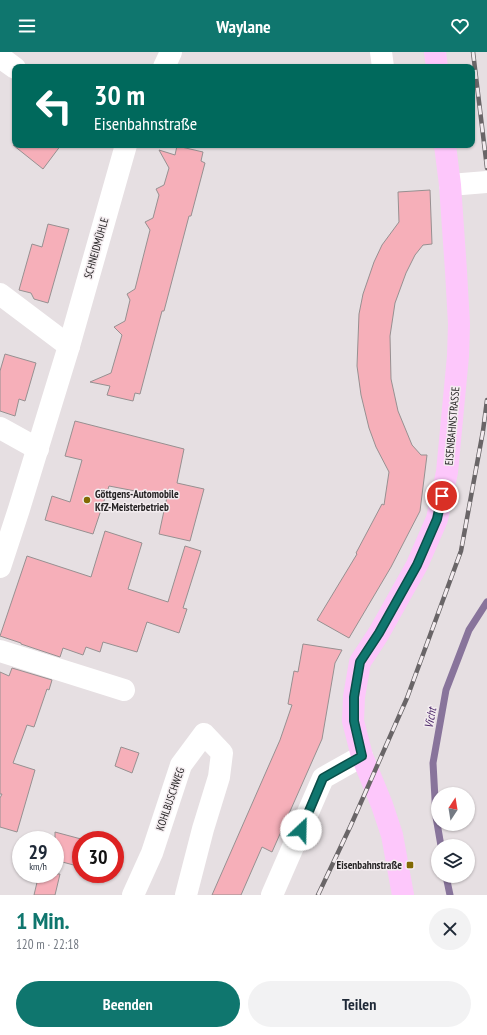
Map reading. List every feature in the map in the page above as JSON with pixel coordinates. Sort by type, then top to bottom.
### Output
[{"type":"main road","points":[[435,52],[437,64]]},
{"type":"main road","name":"EISENBAHNSTRASSE","points":[[403,895],[392,835],[382,805],[362,756],[354,721],[354,697],[360,662],[379,633],[417,565],[437,519],[447,472],[458,356],[459,324],[450,185],[445,148]]},
{"type":"street","points":[[165,64],[171,52]]},
{"type":"street","points":[[381,52],[383,64]]},
{"type":"street","points":[[0,57],[12,66]]},
{"type":"street","name":"SCHNEIDMÜHLE","points":[[0,567],[69,346],[123,148]]},
{"type":"street","points":[[450,185],[487,182]]},
{"type":"street","points":[[0,294],[69,346]]},
{"type":"street","points":[[0,428],[38,449]]},
{"type":"street","points":[[0,651],[124,690]]},
{"type":"street","name":"KOHLBUSCHWEG","points":[[133,895],[152,853],[181,766],[204,734],[222,753],[219,777],[203,829],[186,895]]},
{"type":"street","points":[[272,895],[323,778],[362,756]]},
{"type":"building","points":[[17,148],[59,148],[43,169]]},
{"type":"building","points":[[177,148],[186,148],[203,152],[201,161],[205,163],[191,216],[189,216],[164,311],[162,311],[140,394],[135,393],[133,401],[107,395],[110,386],[90,382],[111,373],[122,335],[114,327],[125,321],[130,300],[127,294],[135,289],[150,230],[145,222],[153,218],[159,195],[156,189],[164,185],[169,168],[159,150],[175,155]]},
{"type":"building","points":[[430,190],[432,244],[423,245],[415,255],[406,273],[395,303],[390,336],[391,379],[398,411],[412,445],[421,455],[427,455],[420,511],[391,567],[349,638],[317,620],[357,554],[356,553],[382,504],[384,505],[389,472],[376,447],[369,428],[361,395],[357,366],[359,314],[363,294],[374,262],[382,245],[399,222],[398,192]]},
{"type":"building","points":[[48,224],[69,229],[48,303],[34,299],[31,293],[19,290],[32,244],[42,247]]},
{"type":"building","points":[[5,354],[36,363],[25,401],[19,399],[15,416],[0,411],[0,371]]},
{"type":"building","points":[[75,421],[184,449],[177,483],[204,489],[190,541],[159,534],[167,497],[109,486],[93,534],[45,520],[52,496],[70,502],[82,460],[65,456]]},
{"type":"building","points":[[105,531],[142,543],[128,589],[168,602],[185,546],[201,551],[183,608],[187,609],[179,633],[147,622],[137,652],[103,642],[100,652],[86,647],[83,655],[63,648],[60,657],[0,636],[27,556],[91,577]]},
{"type":"building","points":[[303,644],[342,650],[335,663],[322,739],[272,852],[262,847],[241,895],[212,895],[280,740],[292,705],[288,704],[294,671],[298,672]]},
{"type":"building","points":[[12,668],[52,680],[49,690],[47,689],[34,727],[27,725],[13,763],[35,770],[17,831],[0,827],[0,798],[2,794],[0,794],[0,672],[9,676]]},
{"type":"building","points":[[121,747],[139,753],[132,773],[115,766]]},
{"type":"building","points":[[64,834],[72,837],[72,865],[64,862]]},
{"type":"building","points":[[37,883],[58,883],[55,895],[34,895]]},
{"type":"waterway","name":"Vicht","points":[[440,839],[436,817],[433,763],[446,690],[469,630],[487,602]]},
{"type":"waterway","name":"Vicht","points":[[447,883],[450,895]]},
{"type":"railway","points":[[473,52],[474,64]]},
{"type":"railway","points":[[475,69],[487,168]]},
{"type":"railway","points":[[318,895],[351,825],[407,698],[461,551],[483,431],[487,400]]},
{"type":"place","name":"Göttgens-Automobile KfZ-Meisterbetrieb","points":[[87,500]]},
{"type":"place","name":"Eisenbahnstraße","points":[[410,865]]},
{"type":"route","points":[[301,830],[323,778],[362,756],[354,721],[354,697],[360,662],[379,633],[417,565],[437,519],[442,496]]}]
